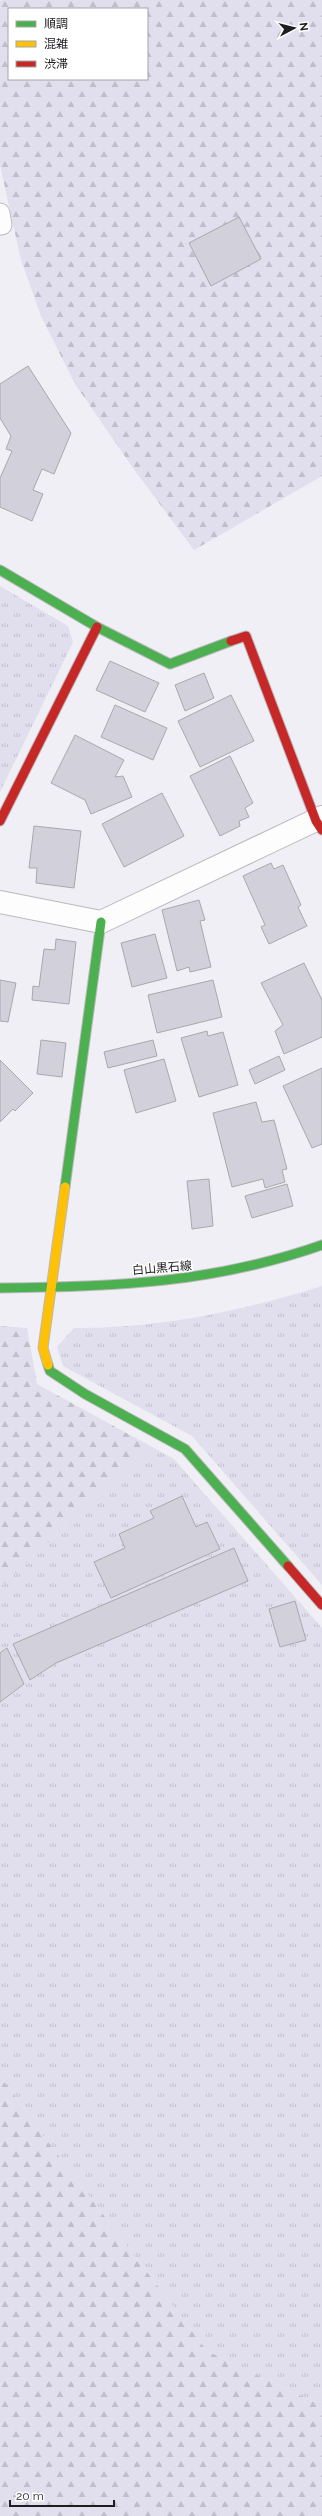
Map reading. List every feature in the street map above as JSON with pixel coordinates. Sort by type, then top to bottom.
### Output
[{"type":"street","points":[[0,570],[97,627],[170,664],[246,636],[320,823],[101,922],[0,902]]},
{"type":"street","points":[[0,821],[97,627]]},
{"type":"street","points":[[101,922],[53,1287],[43,1348],[50,1371],[85,1394],[185,1448],[322,1605]]},
{"type":"street","name":"白山黒石線","points":[[0,1288],[53,1287],[184,1279],[259,1264],[322,1245]]},
{"type":"lane","points":[[0,213],[2,225],[0,225]]},
{"type":"green space","points":[[322,0],[322,476],[194,550],[133,468],[75,384],[41,316],[21,260],[0,165],[0,1]]},
{"type":"green space","points":[[0,586],[68,626],[73,642],[0,792]]},
{"type":"green space","points":[[322,1286],[322,1585],[192,1436],[63,1366],[57,1347],[74,1328],[105,1328],[168,1322],[200,1317],[231,1311]]},
{"type":"green space","points":[[0,1326],[27,1328],[37,1384],[152,1447],[0,1587]]},
{"type":"green space","points":[[152,1447],[174,1459],[322,1628],[322,2406],[207,2351],[42,2134],[0,2076],[0,1587]]},
{"type":"green space","points":[[0,2076],[42,2134],[207,2351],[322,2406],[322,2516],[0,2516]]},
{"type":"building","points":[[239,217],[261,259],[211,286],[189,243]]},
{"type":"building","points":[[28,366],[71,433],[54,474],[42,469],[33,490],[43,494],[32,521],[0,507],[0,478],[12,451],[6,449],[11,436],[0,418],[0,384]]},
{"type":"building","points":[[110,661],[159,683],[145,712],[96,690]]},
{"type":"building","points":[[204,673],[214,698],[185,711],[175,685]]},
{"type":"building","points":[[231,695],[254,741],[200,767],[178,721]]},
{"type":"building","points":[[115,705],[167,728],[153,760],[101,737]]},
{"type":"building","points":[[75,735],[124,760],[115,777],[123,776],[132,797],[91,814],[85,800],[51,783]]},
{"type":"building","points":[[230,756],[253,803],[245,808],[249,817],[239,821],[240,826],[220,836],[190,776]]},
{"type":"building","points":[[162,793],[184,836],[124,867],[102,824]]},
{"type":"building","points":[[34,826],[81,831],[74,888],[36,883],[37,868],[29,868]]},
{"type":"building","points":[[271,863],[274,869],[283,865],[301,905],[298,907],[307,926],[269,944],[261,927],[265,925],[243,876]]},
{"type":"building","points":[[199,900],[205,920],[200,921],[211,967],[190,972],[189,967],[177,971],[162,910]]},
{"type":"building","points":[[155,934],[167,978],[132,987],[121,943]]},
{"type":"building","points":[[56,939],[76,942],[69,1004],[32,1000],[33,986],[39,987],[44,949],[55,950]]},
{"type":"building","points":[[304,963],[322,1000],[322,1037],[284,1054],[275,1031],[283,1025],[261,983]]},
{"type":"building","points":[[0,980],[16,983],[8,1022],[0,1021]]},
{"type":"building","points":[[213,980],[222,1017],[157,1033],[148,995]]},
{"type":"building","points":[[207,1031],[208,1036],[223,1032],[238,1085],[199,1097],[181,1038]]},
{"type":"building","points":[[41,1040],[66,1043],[62,1077],[37,1074]]},
{"type":"building","points":[[153,1040],[157,1056],[108,1068],[104,1052]]},
{"type":"building","points":[[279,1056],[285,1070],[255,1084],[249,1070]]},
{"type":"building","points":[[164,1059],[176,1101],[136,1113],[124,1070]]},
{"type":"building","points":[[0,1060],[33,1093],[15,1111],[13,1109],[0,1122]]},
{"type":"building","points":[[322,1068],[322,1144],[312,1148],[283,1086]]},
{"type":"building","points":[[256,1102],[262,1122],[274,1120],[287,1169],[282,1170],[285,1182],[265,1188],[263,1179],[232,1187],[213,1113]]},
{"type":"building","points":[[209,1179],[213,1226],[192,1229],[187,1181]]},
{"type":"building","points":[[287,1184],[293,1206],[252,1218],[245,1196]]},
{"type":"building","points":[[182,1496],[196,1527],[207,1522],[220,1549],[111,1598],[94,1562],[125,1548],[119,1534],[154,1518],[150,1511]]},
{"type":"building","points":[[234,1548],[248,1581],[56,1663],[30,1680],[13,1644]]},
{"type":"building","points":[[295,1601],[306,1640],[280,1647],[269,1609]]},
{"type":"building","points":[[7,1648],[24,1684],[0,1702],[0,1653]]},
{"type":"traffic: fast","points":[[0,570],[97,627],[170,664],[231,641]]},
{"type":"traffic: fast","points":[[65,1187],[101,922]]},
{"type":"traffic: fast","points":[[0,1288],[123,1284],[202,1275],[242,1268],[282,1258],[322,1245]]},
{"type":"traffic: fast","points":[[48,1365],[50,1371],[85,1394],[185,1449],[288,1566]]},
{"type":"traffic: slow","points":[[48,1365],[43,1348],[65,1187]]},
{"type":"traffic: jam","points":[[0,821],[97,627]]},
{"type":"traffic: jam","points":[[231,641],[246,636],[316,821],[322,830]]},
{"type":"traffic: jam","points":[[288,1566],[322,1605]]}]
